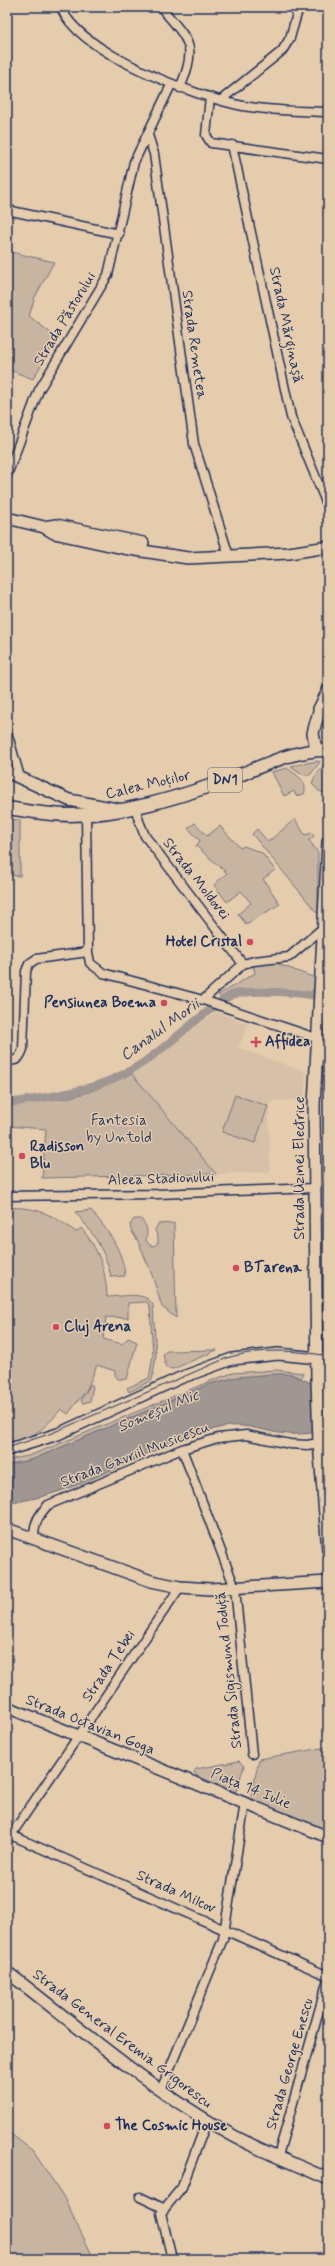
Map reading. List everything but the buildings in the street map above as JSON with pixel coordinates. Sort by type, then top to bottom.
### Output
[{"type":"main road","points":[[7,518],[44,527],[56,525],[188,551],[200,556],[289,553],[328,548]]},
{"type":"main road","points":[[289,553],[299,555],[328,553]]},
{"type":"main road","points":[[315,750],[313,733],[319,710],[328,691]]},
{"type":"main road","name":"DN1","points":[[315,750],[328,750]]},
{"type":"main road","name":"Calea Moților","points":[[7,808],[55,815],[86,815],[135,806],[201,789],[288,756],[315,750]]},
{"type":"main road","points":[[7,772],[69,800],[119,809]]},
{"type":"main road","name":"Strada Uzinei Electrice","points":[[328,842],[322,989],[317,1038],[314,1105],[315,1188],[323,1358],[317,1380],[319,1439],[328,1550]]},
{"type":"main road","points":[[7,1450],[55,1435],[145,1395],[170,1391],[216,1371],[232,1359],[278,1354],[323,1358]]},
{"type":"main road","points":[[7,1529],[151,1581],[180,1587],[195,1589],[235,1588],[328,1582]]},
{"type":"main road","name":"Strada Octavian Goga","points":[[7,1708],[162,1770]]},
{"type":"main road","name":"Piața 14 Iulie","points":[[162,1770],[328,1837]]},
{"type":"main road","name":"Strada General Eremia Grigorescu","points":[[7,1972],[161,2090],[207,2120],[226,2132],[328,2179]]},
{"type":"street","points":[[60,7],[74,26],[92,43],[171,85],[241,106],[266,109],[328,112]]},
{"type":"street","points":[[161,7],[184,35],[190,51],[188,69],[180,88]]},
{"type":"street","points":[[222,100],[282,51],[290,38],[299,7]]},
{"type":"street","name":"Strada Păstorului","points":[[7,475],[41,386],[104,282],[119,234],[134,162],[171,85]]},
{"type":"street","points":[[210,96],[206,130],[207,138],[211,143],[328,159]]},
{"type":"street","name":"Strada Remetea","points":[[148,135],[154,154],[194,444],[229,556]]},
{"type":"street","name":"Strada Mărginașă","points":[[232,145],[235,165],[244,199],[291,417],[328,507]]},
{"type":"street","points":[[7,210],[119,234]]},
{"type":"street","points":[[7,732],[20,777]]},
{"type":"street","name":"Strada Moldovei","points":[[135,806],[145,836],[243,964]]},
{"type":"street","points":[[86,815],[88,952],[90,964],[103,973],[227,1007],[328,1042]]},
{"type":"street","points":[[206,1001],[243,964],[254,961],[289,957],[324,930]]},
{"type":"street","points":[[7,1060],[13,1061],[18,1059],[24,1049],[26,970],[29,964],[36,959],[88,952]]},
{"type":"street","name":"Aleea Stadionului","points":[[7,1196],[158,1194],[315,1188]]},
{"type":"street","name":"Strada Gavriil Musicescu","points":[[35,1540],[33,1531],[36,1522],[41,1511],[48,1505],[182,1449],[211,1439],[237,1435],[290,1444],[307,1445],[319,1439]]},
{"type":"street","name":"Strada Sigismund Toduță","points":[[182,1449],[235,1588],[252,1754]]},
{"type":"street","name":"Strada Țebei","points":[[9,1838],[180,1587]]},
{"type":"street","points":[[161,2090],[225,1929],[245,1803]]},
{"type":"street","name":"Strada Milcov","points":[[9,1838],[225,1929],[328,1978]]},
{"type":"street","name":"Strada George Enescu","points":[[278,2156],[328,1978]]},
{"type":"street","points":[[172,2259],[169,2238],[161,2217],[163,2208],[182,2188],[207,2120]]},
{"type":"street","points":[[140,2197],[163,2208]]},
{"type":"shaded area","points":[[216,1012],[248,1024],[238,1048],[306,1072],[304,1100],[272,1101],[269,1106],[270,1172],[216,1174],[132,1074]]},
{"type":"green space","points":[[7,251],[54,262],[35,297],[29,316],[57,338],[33,379],[7,369]]},
{"type":"green space","points":[[318,761],[320,762],[310,775],[304,775],[291,766]]},
{"type":"green space","points":[[324,764],[328,768],[328,794],[319,791],[312,784],[314,778]]},
{"type":"green space","points":[[287,768],[298,776],[305,785],[304,794],[296,796],[294,791],[284,796],[272,772]]},
{"type":"green space","points":[[7,819],[20,820],[20,876],[7,875]]},
{"type":"green space","points":[[295,819],[305,835],[312,833],[314,836],[309,840],[318,853],[318,914],[252,834],[257,829],[268,842]]},
{"type":"green space","points":[[195,823],[207,836],[220,826],[240,848],[244,846],[262,853],[275,870],[263,879],[280,904],[246,924],[238,914],[251,903],[241,891],[227,902],[214,885],[227,873],[196,846],[200,841],[188,828]]},
{"type":"green space","points":[[276,963],[315,978],[314,990],[312,990],[312,993],[292,990],[253,989],[232,993],[224,998],[218,995],[255,973],[253,965]]},
{"type":"green space","name":"Fantesia by Untold","points":[[132,1074],[216,1174],[42,1178],[46,1129],[7,1126],[7,1106],[67,1098],[89,1092]]},
{"type":"green space","points":[[235,1095],[268,1106],[255,1143],[222,1132]]},
{"type":"green space","name":"Cluj Arena","points":[[7,1208],[36,1210],[52,1216],[76,1232],[81,1228],[97,1252],[105,1278],[107,1297],[133,1295],[145,1297],[153,1305],[156,1357],[152,1380],[129,1392],[127,1388],[149,1378],[153,1356],[150,1307],[147,1302],[128,1303],[128,1318],[106,1317],[103,1339],[122,1344],[128,1338],[137,1342],[127,1379],[118,1379],[115,1375],[115,1371],[97,1365],[87,1389],[68,1414],[61,1409],[50,1422],[31,1436],[7,1443]]},
{"type":"green space","points":[[91,1210],[118,1249],[124,1266],[125,1276],[111,1277],[106,1259],[98,1242],[75,1212]]},
{"type":"green space","points":[[134,1219],[141,1219],[144,1222],[147,1230],[146,1241],[150,1245],[154,1246],[158,1243],[155,1230],[158,1224],[174,1223],[176,1318],[162,1307],[152,1275],[139,1243],[131,1230],[130,1225]]},
{"type":"green space","points":[[217,1350],[173,1369],[166,1368],[163,1354],[167,1351]]},
{"type":"green space","points":[[276,1370],[303,1373],[301,1379],[291,1374],[185,1395],[34,1459],[7,1465],[7,1460],[28,1456],[54,1446],[218,1378],[233,1373]]},
{"type":"green space","points":[[91,1384],[93,1386],[90,1401],[83,1403],[81,1400]]},
{"type":"green space","points":[[328,1747],[328,1832],[253,1800],[251,1796],[259,1759]]},
{"type":"green space","points":[[239,1761],[244,1766],[236,1792],[197,1776],[194,1772],[196,1769]]},
{"type":"green space","points":[[7,2131],[33,2151],[63,2196],[94,2259],[7,2259]]},
{"type":"water","name":"Someșul Mic","points":[[291,1374],[309,1382],[328,1383],[328,1432],[289,1434],[240,1426],[223,1427],[169,1444],[90,1480],[63,1490],[36,1498],[7,1503],[7,1465],[34,1459],[209,1384],[237,1377]]},
{"type":"pier","points":[[313,1382],[327,1383],[328,1432],[315,1432]]},
{"type":"waterway","name":"Canalul Morii","points":[[7,1103],[77,1091],[126,1073],[152,1056],[208,1011],[231,995],[253,992],[280,992],[328,999]]},
{"type":"tram line","points":[[7,1448],[52,1433],[227,1358],[264,1351],[303,1352],[328,1356]]},
{"type":"place","name":"Hotel Cristal","points":[[250,942]]},
{"type":"place","name":"Pensiunea Boema","points":[[164,1003]]},
{"type":"place","name":"Affidea","points":[[256,1042]]},
{"type":"place","name":"Radisson Blu","points":[[22,1156]]},
{"type":"place","name":"BTarena","points":[[236,1268]]},
{"type":"place","name":"Cluj Arena","points":[[56,1327]]},
{"type":"place","name":"The Cosmic House","points":[[107,2126]]}]
